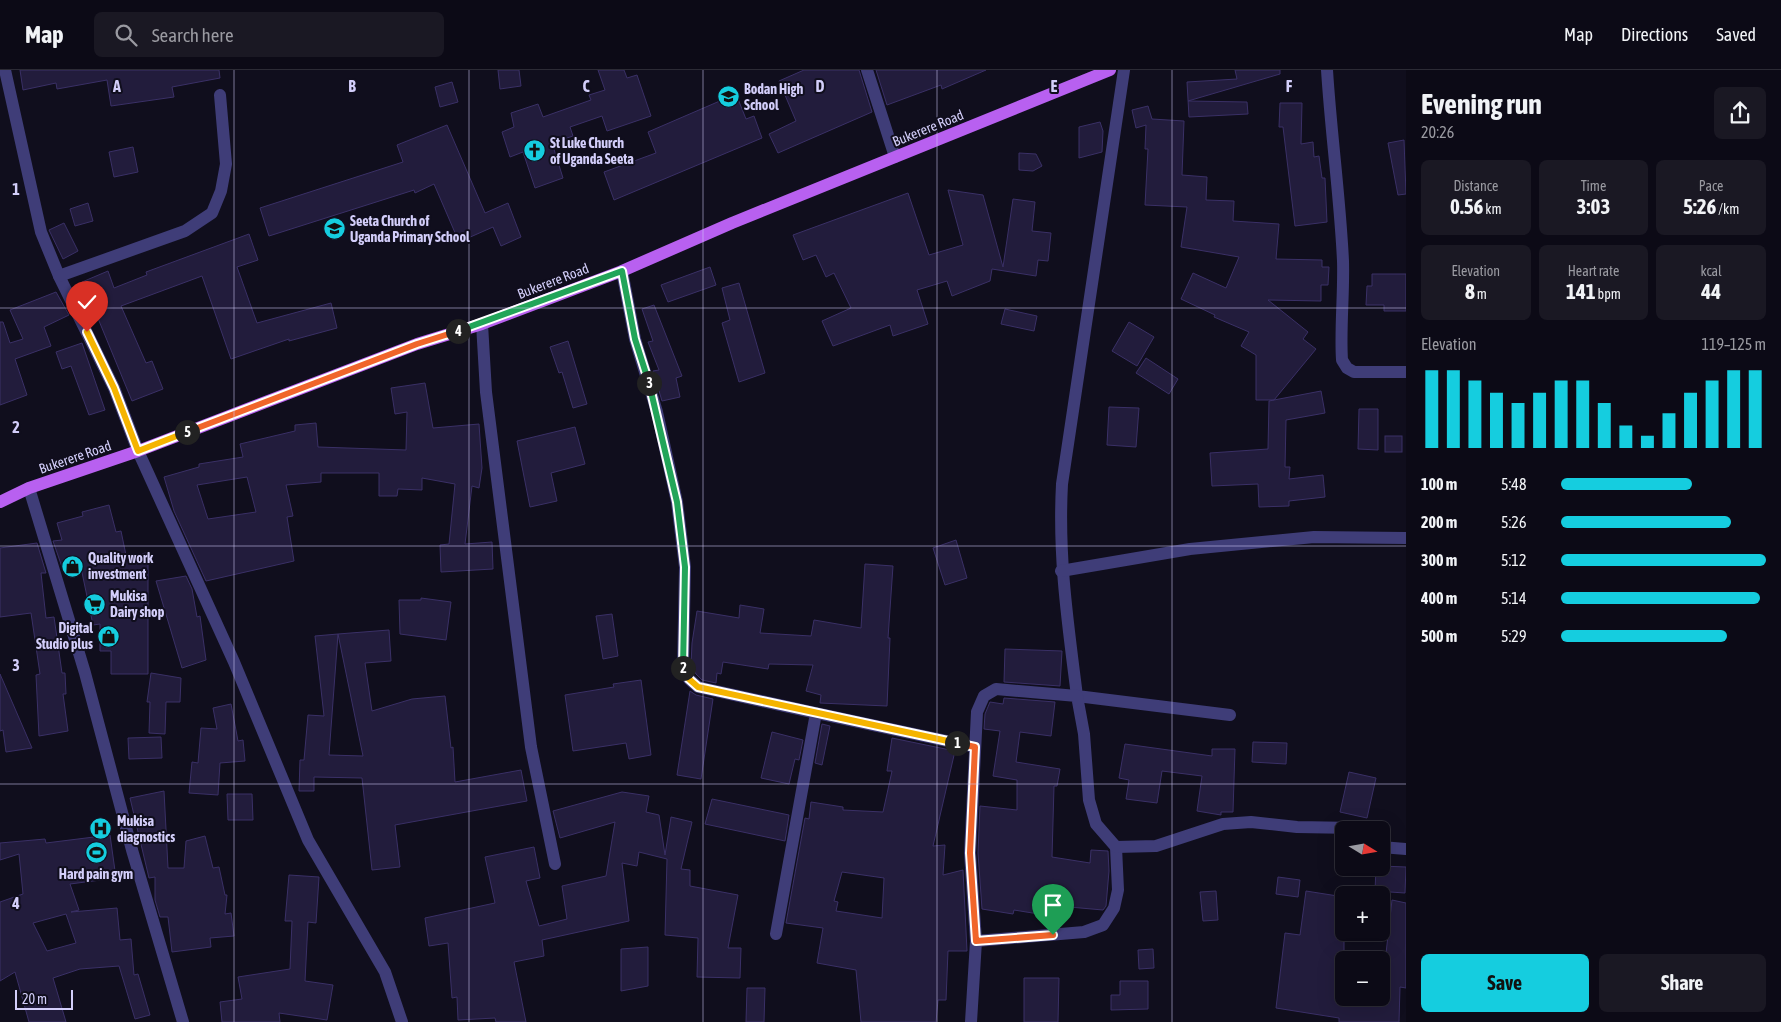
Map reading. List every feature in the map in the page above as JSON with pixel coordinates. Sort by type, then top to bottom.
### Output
[{"type":"main road","name":"Bukerere Road","points":[[0,502],[29,488],[138,451],[417,344],[482,324],[622,271],[732,223],[1110,70]]},
{"type":"street","points":[[5,70],[41,232],[114,388],[138,451],[234,662],[308,840],[385,972],[402,1022]]},
{"type":"street","points":[[867,70],[895,158]]},
{"type":"street","points":[[976,941],[1084,932],[1102,924],[1114,908],[1118,890],[1116,847],[1096,824],[1089,800],[1084,734],[1077,696],[1061,571],[1060,529],[1062,484],[1124,70]]},
{"type":"street","points":[[1327,70],[1338,182],[1343,263],[1342,360],[1347,368],[1354,372],[1406,372]]},
{"type":"street","points":[[60,276],[185,231],[212,213],[221,191],[226,164],[220,95]]},
{"type":"street","points":[[622,271],[635,339],[657,412],[677,502],[685,567],[682,667],[689,679],[698,687],[975,747]]},
{"type":"street","points":[[482,324],[487,401],[531,747],[555,864]]},
{"type":"street","points":[[29,488],[85,672],[132,850],[183,1022]]},
{"type":"street","points":[[1061,571],[1190,549],[1314,537],[1406,538]]},
{"type":"street","points":[[971,1022],[976,941],[970,853],[977,712],[984,696],[996,688],[1230,715]]},
{"type":"street","points":[[776,934],[816,712]]},
{"type":"street","points":[[1116,847],[1156,846],[1224,824],[1251,822],[1335,827]]},
{"type":"street","points":[[1390,848],[1406,849]]},
{"type":"building","points":[[20,70],[219,70],[220,78],[172,87],[174,97],[111,106],[107,80],[57,89],[56,83],[23,90]]},
{"type":"building","points":[[498,70],[519,70],[521,86],[500,89]]},
{"type":"building","points":[[598,70],[624,70],[627,78],[637,75],[651,116],[607,131],[602,116],[570,127],[573,136],[552,143],[563,178],[535,188],[523,152],[510,157],[502,132],[514,127],[511,113],[538,104],[543,117],[591,100],[589,95],[605,90]]},
{"type":"building","points":[[804,70],[859,70],[872,112],[778,153],[769,134],[796,121],[779,81]]},
{"type":"building","points":[[876,70],[986,70],[942,89],[941,85],[887,105]]},
{"type":"building","points":[[1235,70],[1280,70],[1280,74],[1188,101],[1187,82],[1237,79]]},
{"type":"building","points":[[452,82],[458,102],[440,107],[435,87]]},
{"type":"building","points":[[736,94],[746,119],[754,116],[762,138],[614,200],[604,172],[656,153],[648,132]]},
{"type":"building","points":[[1188,101],[1247,102],[1248,114],[1189,117]]},
{"type":"building","points":[[1280,103],[1302,103],[1301,144],[1313,142],[1314,157],[1319,156],[1322,178],[1325,178],[1327,222],[1295,226],[1283,127],[1279,127]]},
{"type":"building","points":[[1148,106],[1152,119],[1184,121],[1182,175],[1207,177],[1206,200],[1234,201],[1233,221],[1279,224],[1276,259],[1322,260],[1322,267],[1329,267],[1328,285],[1321,285],[1321,301],[1268,300],[1308,332],[1303,339],[1316,349],[1274,400],[1256,400],[1256,355],[1241,346],[1249,332],[1214,317],[1215,315],[1181,299],[1193,273],[1226,288],[1239,257],[1181,247],[1187,207],[1145,205],[1148,149],[1145,149],[1146,125],[1136,128],[1132,110]]},
{"type":"building","points":[[1100,122],[1103,131],[1102,152],[1079,158],[1079,127]]},
{"type":"building","points":[[447,125],[485,213],[508,203],[521,237],[501,246],[493,227],[459,242],[434,184],[415,193],[414,190],[269,236],[260,208],[403,162],[397,145]]},
{"type":"building","points":[[1404,140],[1406,194],[1398,195],[1388,143]]},
{"type":"building","points":[[133,147],[138,172],[114,177],[109,152]]},
{"type":"building","points":[[1019,153],[1036,154],[1042,166],[1033,171],[1019,170]]},
{"type":"building","points":[[948,190],[983,195],[1003,267],[1013,199],[1035,202],[1032,231],[1051,233],[1048,261],[1038,260],[1036,276],[992,269],[990,281],[952,296],[947,281],[917,290],[928,324],[893,336],[890,325],[833,346],[822,321],[851,308],[834,273],[826,277],[816,255],[803,260],[793,235],[908,193],[929,255],[963,245]]},
{"type":"building","points":[[88,203],[93,221],[75,226],[70,209]]},
{"type":"building","points":[[64,223],[78,251],[63,259],[49,230]]},
{"type":"building","points":[[249,234],[258,260],[237,267],[257,323],[331,303],[337,328],[289,341],[289,339],[231,359],[202,276],[121,306],[146,363],[152,361],[163,389],[132,401],[97,316],[95,317],[91,306],[84,309],[74,288],[82,284],[82,282],[108,271],[114,288],[147,275],[146,272]]},
{"type":"building","points":[[710,267],[716,285],[668,302],[661,285]]},
{"type":"building","points":[[1372,274],[1406,274],[1406,311],[1384,311],[1384,305],[1366,305],[1367,286],[1372,286]]},
{"type":"building","points":[[739,283],[765,373],[739,382],[722,323],[730,320],[722,288]]},
{"type":"building","points":[[56,292],[69,315],[44,327],[51,346],[15,359],[27,395],[0,405],[0,322],[3,322],[10,343],[23,339],[10,310]]},
{"type":"building","points":[[654,305],[682,376],[676,378],[680,397],[662,401],[653,371],[659,370],[648,342],[653,341],[642,309]]},
{"type":"building","points":[[1005,309],[1037,316],[1034,331],[1001,324]]},
{"type":"building","points":[[1129,322],[1154,337],[1137,366],[1112,351]]},
{"type":"building","points":[[568,341],[587,404],[573,408],[562,372],[559,373],[550,347]]},
{"type":"building","points":[[82,343],[105,410],[89,415],[71,366],[62,369],[56,352]]},
{"type":"building","points":[[1146,358],[1178,379],[1169,394],[1136,373]]},
{"type":"building","points":[[425,383],[433,428],[479,424],[482,468],[479,488],[472,486],[465,544],[492,542],[493,569],[441,572],[440,545],[449,544],[455,484],[422,478],[422,490],[398,489],[397,496],[379,496],[379,473],[321,473],[321,482],[286,485],[293,516],[287,517],[294,561],[206,581],[174,511],[164,477],[199,467],[199,464],[243,457],[240,444],[295,431],[295,425],[316,423],[318,447],[406,450],[407,412],[395,414],[391,388]],"holes":[[[247,477],[256,512],[208,519],[197,485]]]},
{"type":"building","points":[[1321,391],[1325,413],[1286,420],[1285,467],[1290,467],[1289,479],[1323,475],[1325,497],[1289,501],[1289,506],[1259,507],[1258,484],[1212,486],[1210,453],[1268,449],[1269,401]]},
{"type":"building","points":[[1109,407],[1139,408],[1136,447],[1107,445]]},
{"type":"building","points":[[1359,409],[1378,409],[1378,450],[1358,449]]},
{"type":"building","points":[[575,427],[585,464],[551,473],[557,501],[530,507],[517,441]]},
{"type":"building","points":[[1385,436],[1402,436],[1402,452],[1385,452]]},
{"type":"building","points":[[109,505],[116,532],[121,531],[127,560],[148,552],[148,674],[111,674],[111,651],[100,651],[100,624],[93,625],[80,563],[62,567],[53,541],[62,540],[57,523],[83,516],[82,512]]},
{"type":"building","points":[[956,540],[967,578],[945,585],[933,548]]},
{"type":"building","points":[[37,543],[46,573],[41,573],[46,618],[54,617],[62,673],[65,673],[66,694],[63,694],[68,731],[39,736],[36,675],[40,674],[31,613],[0,617],[0,548]]},
{"type":"building","points":[[865,564],[893,566],[888,638],[890,638],[887,706],[820,703],[821,695],[806,691],[813,665],[769,664],[768,669],[723,662],[721,674],[717,673],[716,683],[702,680],[696,674],[691,665],[697,611],[739,618],[740,605],[764,609],[760,633],[811,636],[814,620],[861,628]]},
{"type":"building","points":[[186,576],[192,589],[197,617],[200,616],[206,660],[182,668],[156,581]]},
{"type":"building","points":[[421,598],[451,602],[446,640],[400,634],[399,600],[421,600]]},
{"type":"building","points":[[612,614],[618,656],[603,659],[596,616]]},
{"type":"building","points":[[389,630],[391,661],[365,663],[372,711],[412,699],[445,696],[451,748],[453,747],[455,782],[521,770],[527,801],[395,825],[400,867],[372,870],[362,778],[314,777],[314,791],[299,791],[300,760],[304,760],[308,715],[324,716],[315,636],[338,634]],"holes":[[[338,634],[363,756],[329,755]]]},
{"type":"building","points":[[1005,649],[1062,651],[1060,686],[1004,682]]},
{"type":"building","points":[[151,673],[181,678],[180,702],[166,702],[165,734],[149,733],[150,702],[147,702]]},
{"type":"building","points":[[0,674],[32,748],[6,752],[3,730],[0,731]]},
{"type":"building","points":[[641,680],[651,755],[629,759],[626,743],[573,751],[565,695],[614,687],[613,684]]},
{"type":"building","points":[[690,691],[696,695],[713,699],[701,779],[677,775]]},
{"type":"building","points":[[1004,698],[1055,702],[1051,736],[1020,732],[1016,762],[1060,769],[1057,786],[1054,786],[1052,857],[1090,863],[1091,850],[1108,851],[1109,871],[1106,906],[1103,910],[1058,906],[1057,917],[1014,910],[1013,914],[982,909],[978,853],[980,806],[1017,810],[1017,780],[993,776],[1000,731],[984,729],[985,714],[990,702],[1003,704]]},
{"type":"building","points":[[231,704],[238,741],[243,740],[245,761],[220,763],[218,795],[189,793],[192,762],[198,763],[201,728],[217,729],[213,708]]},
{"type":"building","points":[[822,724],[830,726],[822,765],[815,763]]},
{"type":"building","points":[[772,732],[803,740],[799,760],[795,759],[789,784],[761,778]]},
{"type":"building","points":[[161,737],[162,758],[129,759],[128,738]]},
{"type":"building","points":[[892,738],[955,751],[933,846],[945,845],[943,875],[963,870],[967,951],[948,951],[946,1000],[938,1000],[936,1022],[861,1022],[856,970],[817,963],[823,928],[786,923],[805,818],[809,819],[811,802],[843,807],[843,810],[883,812],[892,771],[887,771]],"holes":[[[842,872],[884,878],[882,918],[836,911],[838,902],[834,901]]]},
{"type":"building","points":[[1253,742],[1287,743],[1286,764],[1252,762]]},
{"type":"building","points":[[1125,744],[1212,756],[1212,749],[1235,749],[1233,812],[1221,812],[1221,815],[1197,811],[1202,776],[1162,771],[1157,803],[1126,799],[1129,780],[1119,778]]},
{"type":"building","points":[[1349,772],[1376,778],[1367,818],[1340,812]]},
{"type":"building","points":[[164,791],[168,868],[184,868],[186,841],[205,836],[213,868],[219,867],[225,895],[227,895],[225,914],[231,913],[234,936],[210,938],[211,947],[172,952],[168,917],[160,917],[155,900],[155,877],[149,878],[130,798]]},
{"type":"building","points":[[622,792],[649,796],[646,812],[659,815],[665,855],[671,817],[692,822],[681,869],[690,870],[690,886],[738,895],[728,948],[741,948],[740,978],[697,977],[698,938],[665,935],[667,859],[639,852],[637,866],[622,863],[629,921],[542,940],[544,956],[514,962],[526,1022],[496,1022],[495,1018],[458,1020],[457,997],[452,998],[448,943],[429,946],[425,918],[495,903],[485,857],[534,847],[540,878],[526,881],[539,926],[567,919],[562,886],[606,876],[615,822],[560,838],[553,811]]},
{"type":"building","points":[[227,794],[252,794],[253,820],[228,820]]},
{"type":"building","points":[[712,799],[789,815],[785,841],[705,824]]},
{"type":"building","points":[[110,835],[116,878],[70,884],[79,910],[71,912],[117,908],[120,940],[131,939],[134,975],[138,974],[150,1015],[135,1019],[119,966],[80,969],[53,978],[66,1022],[29,1022],[15,972],[0,981],[0,902],[23,894],[19,854],[0,860],[0,843],[45,839],[46,843]],"holes":[[[66,914],[76,943],[47,951],[33,923]]]},
{"type":"building","points":[[1390,866],[1406,867],[1405,893],[1390,892],[1390,886],[1375,886],[1376,876],[1390,876]]},
{"type":"building","points":[[289,875],[319,877],[316,923],[308,922],[305,981],[333,985],[327,1020],[279,1013],[280,1022],[222,1022],[220,1002],[242,999],[238,977],[290,969],[292,921],[285,921]]},
{"type":"building","points":[[1278,877],[1300,880],[1298,897],[1276,894]]},
{"type":"building","points":[[1216,891],[1218,920],[1203,921],[1200,892]]},
{"type":"building","points":[[1306,891],[1335,896],[1335,941],[1344,941],[1344,951],[1335,951],[1335,1006],[1390,1006],[1390,951],[1386,951],[1387,941],[1390,941],[1392,900],[1406,903],[1406,988],[1400,987],[1399,1022],[1339,1022],[1339,1018],[1276,1008],[1285,933],[1300,935]]},
{"type":"building","points":[[648,947],[648,986],[621,991],[621,949]]},
{"type":"building","points":[[1153,949],[1154,968],[1139,969],[1138,950]]},
{"type":"building","points":[[1024,978],[1059,978],[1058,1022],[1024,1022]]},
{"type":"building","points":[[1120,981],[1148,981],[1148,1009],[1111,1010],[1111,995],[1120,995]]},
{"type":"building","points":[[747,988],[765,988],[764,1022],[746,1022]]},
{"type":"place","name":"Bodan High School","points":[[728,97]]},
{"type":"place","name":"St Luke Church of Uganda Seeta","points":[[534,151]]},
{"type":"place","name":"Seeta Church of Uganda Primary School","points":[[334,229]]},
{"type":"place","name":"Quality work investment","points":[[72,566]]},
{"type":"place","name":"Mukisa Dairy shop","points":[[94,604]]},
{"type":"place","name":"Digital Studio plus","points":[[109,636]]},
{"type":"place","name":"Mukisa diagnostics","points":[[101,829]]},
{"type":"place","name":"Hard pain gym","points":[[96,852]]},
{"type":"route","points":[[87,332],[114,388],[138,451],[417,344],[482,324],[622,271],[635,339],[657,412],[677,502],[685,567],[685,625],[682,667],[689,679],[698,687],[975,747],[970,853],[976,941],[1053,935]]}]
